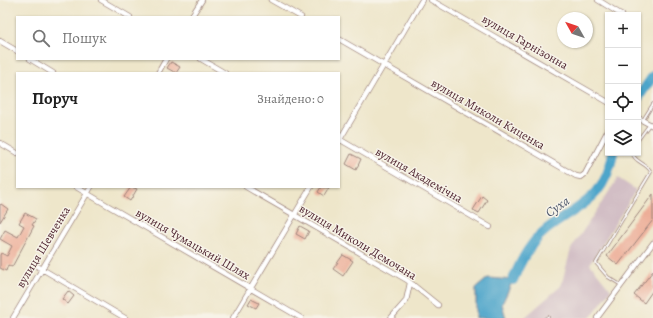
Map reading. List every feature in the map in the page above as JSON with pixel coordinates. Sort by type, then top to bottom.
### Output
[{"type":"street","points":[[101,0],[128,16]]},
{"type":"street","points":[[193,16],[202,0]]},
{"type":"street","points":[[271,0],[298,16]]},
{"type":"street","points":[[340,138],[422,0]]},
{"type":"street","name":"вулиця Гарнізонна","points":[[431,0],[605,100]]},
{"type":"street","points":[[598,0],[617,12]]},
{"type":"street","name":"вулиця Миколи Киценка","points":[[340,40],[576,176],[581,177],[585,174],[605,136]]},
{"type":"street","points":[[0,41],[16,51]]},
{"type":"street","points":[[32,60],[51,72]]},
{"type":"street","points":[[159,72],[165,60]]},
{"type":"street","points":[[203,60],[223,72]]},
{"type":"street","points":[[641,120],[651,125]]},
{"type":"street","name":"вулиця Академічна","points":[[340,141],[490,227]]},
{"type":"street","points":[[0,143],[16,152]]},
{"type":"street","name":"вулиця Чумацький Шлях","points":[[78,188],[301,318]]},
{"type":"street","name":"вулиця Шевченка","points":[[13,318],[39,268],[90,188]]},
{"type":"street","name":"вулиця Миколи Демочана","points":[[248,188],[410,283],[438,305]]},
{"type":"street","points":[[233,318],[310,188]]},
{"type":"street","points":[[597,318],[653,242]]},
{"type":"street","points":[[39,268],[125,318]]},
{"type":"street","points":[[391,318],[406,301],[410,283]]},
{"type":"lane","points":[[641,118],[653,104]]},
{"type":"lane","points":[[641,137],[651,125]]},
{"type":"lane","points":[[621,285],[608,277],[596,263],[651,172],[649,168],[633,156]]},
{"type":"shaded area","points":[[618,178],[636,190],[590,264],[611,290],[590,318],[524,318],[561,286],[571,249]]},
{"type":"water","points":[[488,278],[513,280],[502,304],[506,318],[476,318],[476,288]]},
{"type":"building","points":[[171,62],[180,67],[177,72],[167,68]]},
{"type":"building","points":[[351,154],[361,159],[356,170],[346,164]]},
{"type":"building","points":[[130,188],[137,189],[130,201],[124,197]]},
{"type":"building","points":[[320,188],[329,188],[324,196],[318,192]]},
{"type":"building","points":[[653,194],[653,220],[618,265],[607,256]]},
{"type":"building","points":[[482,196],[487,200],[479,213],[473,210]]},
{"type":"building","points":[[1,204],[8,209],[0,222],[0,205]]},
{"type":"building","points":[[25,213],[36,219],[32,225],[34,226],[12,267],[8,265],[6,271],[0,268],[0,255],[1,253],[7,256],[12,246],[0,239],[5,230],[18,237],[24,226],[19,223]]},
{"type":"building","points":[[300,226],[309,231],[305,239],[296,234]]},
{"type":"building","points":[[343,255],[353,261],[343,276],[333,269]]},
{"type":"building","points":[[653,271],[653,290],[644,303],[634,295]]},
{"type":"building","points":[[68,291],[74,296],[68,304],[62,299]]},
{"type":"building","points":[[251,299],[259,303],[256,308],[248,304]]},
{"type":"waterway","name":"Суха","points":[[641,94],[653,76]]},
{"type":"waterway","name":"Суха","points":[[513,280],[522,259],[541,234],[580,206],[597,191],[604,181],[612,156]]}]
